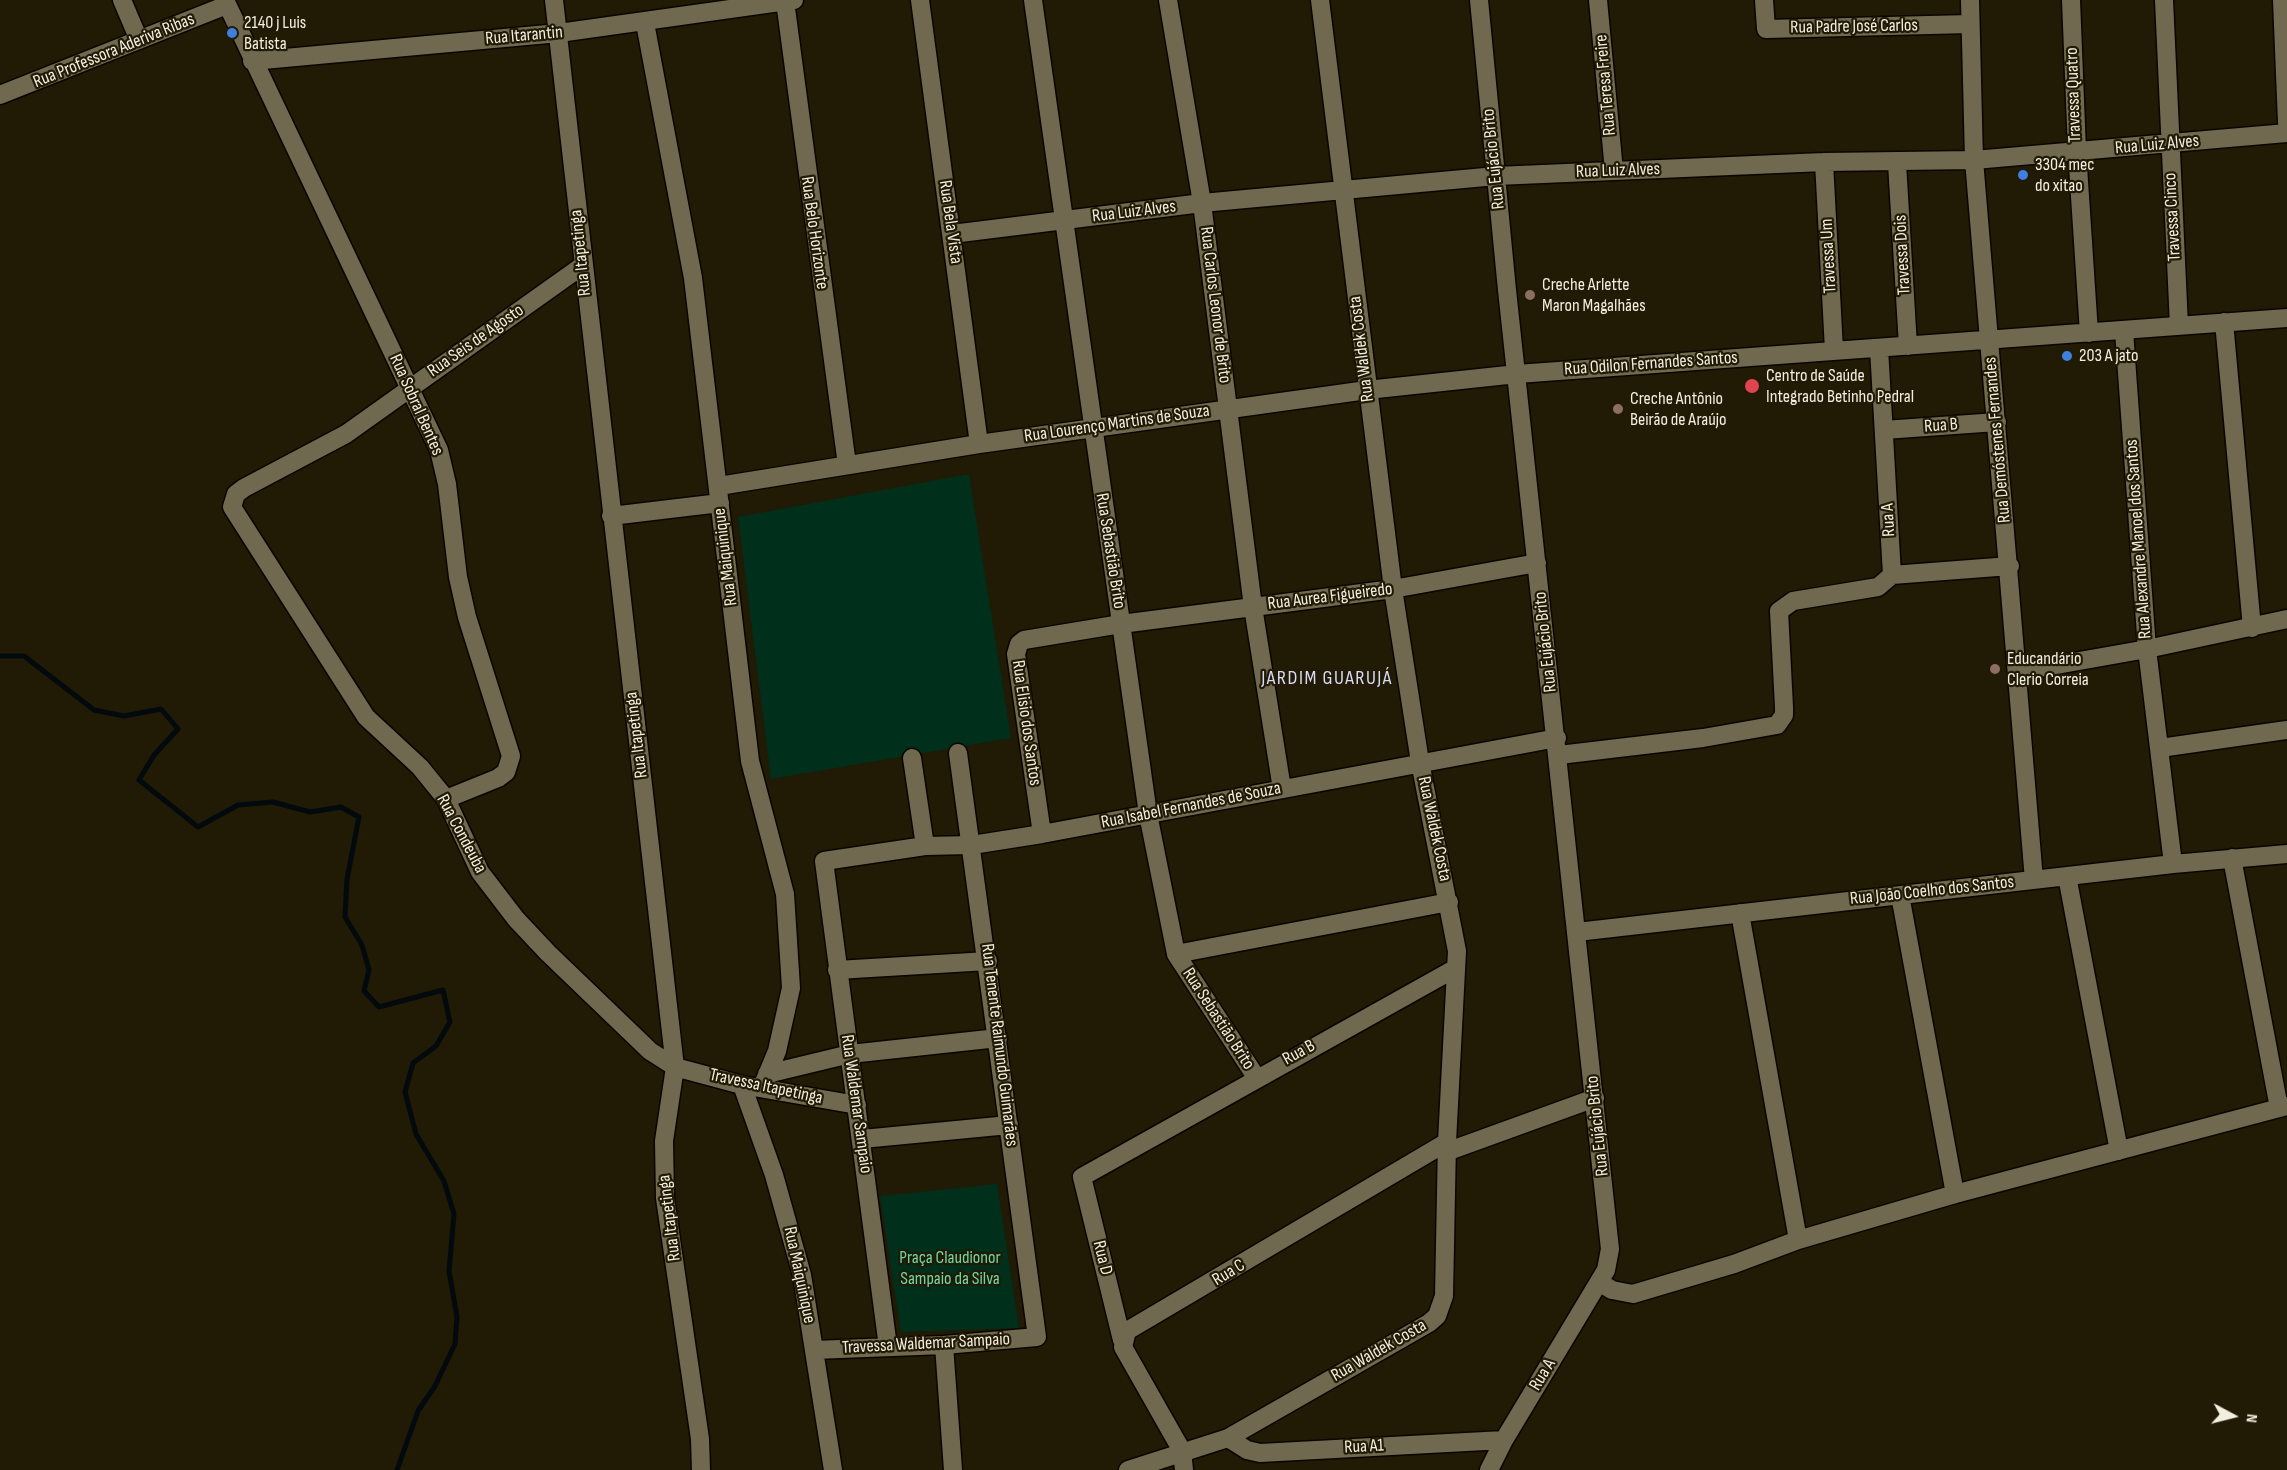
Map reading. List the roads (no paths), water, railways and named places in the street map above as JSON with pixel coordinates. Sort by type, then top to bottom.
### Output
[{"type":"street","points":[[122,0],[139,40]]},
{"type":"street","name":"Rua Itapetinga","points":[[554,0],[582,266],[675,1067],[664,1141],[665,1198],[700,1439],[701,1470]]},
{"type":"street","name":"Rua Bela Vista","points":[[920,0],[979,444]]},
{"type":"street","name":"Rua Sebastião Brito","points":[[1033,0],[1148,814],[1176,954],[1256,1077]]},
{"type":"street","name":"Rua Carlos Leonor de Brito","points":[[1168,0],[1202,204],[1253,607],[1282,789]]},
{"type":"street","name":"Rua Waldek Costa","points":[[1128,1470],[1228,1438],[1429,1323],[1437,1316],[1444,1296],[1446,1147],[1457,951],[1449,902],[1419,762],[1393,589],[1320,0]]},
{"type":"street","name":"Rua Eujácio Brito","points":[[1479,0],[1610,1249],[1606,1269],[1599,1282]]},
{"type":"street","name":"Rua Teresa Freire","points":[[1598,0],[1614,171]]},
{"type":"street","name":"Rua Padre José Carlos","points":[[1764,0],[1766,28],[1970,24]]},
{"type":"street","name":"Rua Demóstenes Fernandes","points":[[1970,0],[1974,160],[2010,566],[2034,879]]},
{"type":"street","name":"Travessa Quatro","points":[[2071,0],[2077,151],[2089,333]]},
{"type":"street","name":"Travessa Cinco","points":[[2164,0],[2179,326]]},
{"type":"street","points":[[2282,0],[2287,123]]},
{"type":"street","name":"Rua Itarantin","points":[[252,61],[559,33],[645,23],[790,1]]},
{"type":"street","name":"Rua Belo Horizonte","points":[[790,1],[847,465]]},
{"type":"street","name":"Rua Professora Aderiva Ribas","points":[[0,96],[226,2]]},
{"type":"street","name":"Rua Sobral Bentes","points":[[226,2],[252,61],[439,450],[447,484],[458,577],[467,617],[511,756],[506,772],[498,778],[446,799]]},
{"type":"street","name":"Rua Maiquinique","points":[[645,23],[693,278],[750,761],[785,894],[792,988],[786,1018],[765,1081]]},
{"type":"street","name":"Rua Luiz Alves","points":[[952,234],[1202,204],[1496,176],[1824,162],[1897,163],[1974,160],[2287,133]]},
{"type":"street","name":"Travessa Um","points":[[1824,162],[1834,350]]},
{"type":"street","name":"Travessa Dois","points":[[1897,163],[1908,346]]},
{"type":"street","name":"Rua Seis de Agosto","points":[[236,517],[232,507],[236,494],[346,434],[582,266]]},
{"type":"street","name":"Rua Odilon Fernandes Santos","points":[[1517,374],[2287,318]]},
{"type":"street","points":[[2224,322],[2252,628]]},
{"type":"street","name":"Rua Alexandre Manoel dos Santos","points":[[2124,330],[2148,649],[2173,864]]},
{"type":"street","name":"Rua A","points":[[1879,348],[1892,575]]},
{"type":"street","name":"Rua Lourenço Martins de Souza","points":[[611,516],[719,495],[847,465],[979,444],[1367,390],[1517,374]]},
{"type":"street","name":"Rua B","points":[[1884,430],[1997,423]]},
{"type":"street","name":"Rua Condeuba","points":[[236,517],[366,717],[420,767],[446,799],[480,872],[516,919],[650,1052],[675,1067]]},
{"type":"street","name":"Rua Aurea Figueiredo","points":[[1121,624],[1393,589],[1537,563]]},
{"type":"street","points":[[1892,575],[2010,566]]},
{"type":"street","name":"Rua Isabel Fernandes de Souza","points":[[824,861],[926,846],[972,845],[1042,834],[1419,762],[1558,746],[1703,738],[1777,725],[1784,715],[1779,611],[1793,600],[1878,587],[1892,575]]},
{"type":"street","points":[[2017,672],[2148,649],[2287,619]]},
{"type":"street","name":"Rua Elisio dos Santos","points":[[1042,834],[1017,649],[1024,640],[1121,624]]},
{"type":"street","points":[[2160,748],[2287,730]]},
{"type":"street","name":"Rua Tenente Raimundo Guimarães","points":[[958,753],[1037,1337]]},
{"type":"street","points":[[912,758],[926,846]]},
{"type":"street","name":"Rua João Coelho dos Santos","points":[[1577,932],[2034,879],[2287,854]]},
{"type":"street","points":[[1599,1282],[1612,1290],[1634,1294],[1734,1264],[1798,1240],[1955,1194],[2283,1107],[2232,858]]},
{"type":"street","name":"Rua Waldemar Sampaio","points":[[824,861],[888,1347]]},
{"type":"street","points":[[2067,876],[2119,1151]]},
{"type":"street","points":[[1900,895],[1955,1194]]},
{"type":"street","points":[[1176,954],[1449,902]]},
{"type":"street","points":[[1740,913],[1798,1240]]},
{"type":"street","points":[[837,970],[988,962]]},
{"type":"street","name":"Rua B","points":[[1082,1177],[1256,1077],[1456,968]]},
{"type":"street","points":[[765,1081],[850,1054],[998,1038]]},
{"type":"street","name":"Travessa Itapetinga","points":[[675,1067],[742,1085],[765,1081],[857,1105]]},
{"type":"street","name":"Rua Maiquinique","points":[[742,1085],[774,1174],[799,1264],[833,1470]]},
{"type":"street","name":"Rua C","points":[[1122,1340],[1127,1331],[1136,1324],[1198,1291],[1446,1147],[1595,1098]]},
{"type":"street","points":[[862,1139],[1009,1125]]},
{"type":"street","name":"Rua D","points":[[1082,1177],[1122,1340]]},
{"type":"street","name":"Rua A","points":[[1490,1470],[1504,1440],[1599,1282]]},
{"type":"street","name":"Travessa Waldemar Sampaio","points":[[814,1350],[944,1345],[1037,1337]]},
{"type":"street","points":[[1122,1340],[1126,1353],[1182,1451],[1184,1470]]},
{"type":"street","points":[[944,1345],[953,1470]]},
{"type":"street","name":"Rua A1","points":[[1228,1438],[1247,1450],[1260,1453],[1504,1440]]},
{"type":"waterway","points":[[0,656],[24,656],[94,710],[124,716],[161,709],[178,729],[154,755],[139,780],[198,827],[238,805],[273,802],[310,812],[341,807],[359,817],[347,879],[345,917],[362,945],[369,970],[364,991],[379,1007],[443,990],[450,1022],[436,1046],[413,1063],[405,1092],[416,1134],[444,1181],[454,1214],[449,1271],[457,1317],[455,1344],[435,1386],[418,1411],[397,1470]]},
{"type":"place","name":"2140 j Luis Batista","points":[[232,33]]},
{"type":"place","name":"3304 mec do xitao","points":[[2023,175]]},
{"type":"place","name":"Creche Arlette Maron Magalhães","points":[[1530,295]]},
{"type":"place","name":"203 A jato","points":[[2067,356]]},
{"type":"place","name":"Centro de Saúde Integrado Betinho Pedral","points":[[1752,386]]},
{"type":"place","name":"Creche Antônio Beirão de Araújo","points":[[1618,409]]},
{"type":"place","name":"Educandário Clerio Correia","points":[[1995,669]]},
{"type":"district","name":"JARDIM GUARUJÁ","points":[[1327,679]]},
{"type":"park label","name":"Praça Claudionor Sampaio da Silva","points":[[950,1268]]}]
